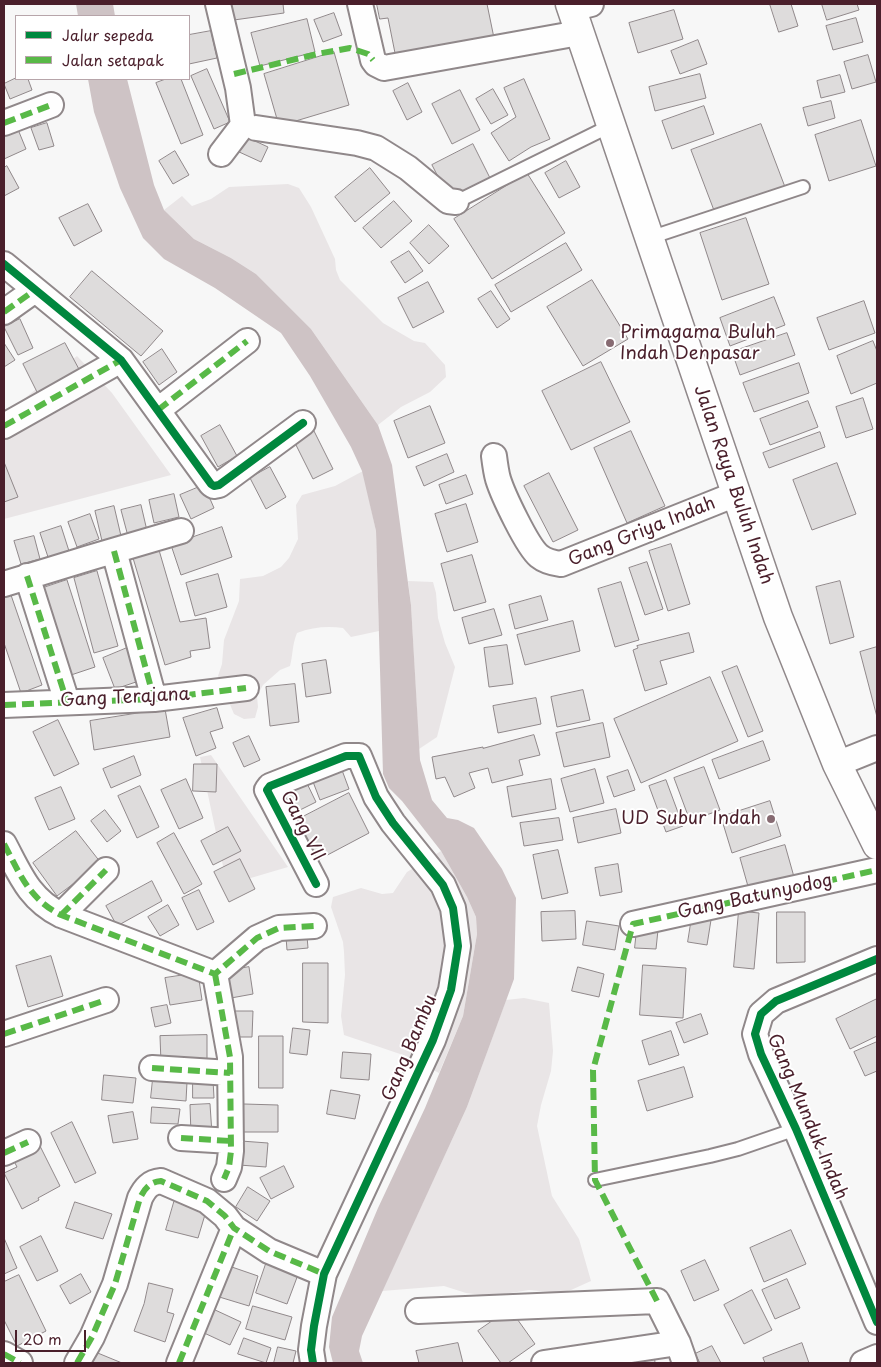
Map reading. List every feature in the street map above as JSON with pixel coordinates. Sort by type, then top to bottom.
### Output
[{"type":"highway","name":"Jalan Raya Buluh Indah","points":[[578,12],[610,126],[778,617],[837,764],[877,845]]},
{"type":"street","points":[[218,4],[238,88],[243,126],[221,154]]},
{"type":"street","points":[[360,4],[373,60],[380,67],[384,68],[578,12]]},
{"type":"street","points":[[4,123],[51,105]]},
{"type":"street","points":[[256,128],[357,143],[376,148],[408,168],[448,201],[456,202]]},
{"type":"street","points":[[4,264],[122,360],[214,486],[219,485],[303,423]]},
{"type":"street","points":[[4,312],[35,290]]},
{"type":"street","points":[[158,410],[247,341]]},
{"type":"street","points":[[4,426],[122,360]]},
{"type":"street","name":"Gang Griya Indah","points":[[494,456],[502,490],[530,544],[538,555],[550,562],[561,564],[736,494]]},
{"type":"street","points":[[4,584],[181,531]]},
{"type":"street","points":[[114,550],[154,699]]},
{"type":"street","points":[[28,576],[67,702]]},
{"type":"street","name":"Gang Terajana","points":[[4,705],[154,699],[246,688]]},
{"type":"street","points":[[837,764],[877,748]]},
{"type":"street","name":"Gang VII","points":[[316,884],[267,790],[270,786],[346,756],[358,756]]},
{"type":"street","name":"Gang Bambu","points":[[313,1363],[311,1350],[324,1274],[433,1040],[451,990],[458,946],[453,908],[443,885],[393,823],[376,798],[358,756]]},
{"type":"street","points":[[4,844],[22,878],[35,897],[47,908],[215,974]]},
{"type":"street","points":[[61,914],[106,870]]},
{"type":"street","name":"Gang Batunyodog","points":[[633,924],[877,870]]},
{"type":"street","points":[[215,974],[257,938],[278,928],[314,926]]},
{"type":"street","name":"Gang Munduk Indah","points":[[877,959],[776,1001],[761,1014],[755,1034],[761,1054],[796,1129],[877,1322]]},
{"type":"street","points":[[215,974],[230,1057],[231,1141],[229,1167],[224,1179]]},
{"type":"street","points":[[4,1034],[106,1000]]},
{"type":"street","points":[[152,1068],[230,1074]]},
{"type":"street","points":[[181,1138],[231,1141]]},
{"type":"street","points":[[4,1153],[28,1142]]},
{"type":"street","points":[[77,1363],[92,1337],[115,1284],[140,1198],[144,1190],[156,1181],[161,1181],[207,1201],[234,1228],[269,1252],[324,1274]]},
{"type":"street","points":[[179,1363],[234,1228]]},
{"type":"street","points":[[418,1311],[658,1300],[682,1353],[544,1363]]},
{"type":"street","points":[[4,1354],[20,1363]]},
{"type":"street","points":[[864,1363],[877,1358]]},
{"type":"lane","points":[[456,202],[610,126]]},
{"type":"lane","points":[[648,238],[803,187]]},
{"type":"lane","points":[[595,1180],[738,1149],[796,1129]]},
{"type":"shaded area","points":[[76,4],[113,4],[115,15],[78,15]]},
{"type":"shaded area","points":[[88,80],[127,80],[154,185],[164,210],[194,239],[231,258],[256,274],[311,329],[378,425],[392,465],[411,605],[420,760],[432,800],[447,818],[458,820],[474,828],[502,869],[516,898],[514,979],[467,1107],[362,1336],[359,1351],[363,1363],[333,1363],[329,1347],[332,1317],[378,1208],[425,1108],[463,1016],[477,934],[476,917],[441,851],[402,801],[389,788],[383,774],[376,531],[362,471],[351,447],[310,376],[281,333],[215,288],[164,259],[143,238],[120,188],[94,112]]},
{"type":"shaded area","points":[[288,184],[299,188],[311,207],[335,259],[336,270],[340,280],[383,323],[414,341],[425,343],[445,365],[446,377],[430,392],[401,407],[378,425],[311,329],[256,274],[231,258],[194,239],[164,210],[182,196],[192,206],[211,199],[229,187]]},
{"type":"shaded area","points":[[77,356],[112,393],[171,475],[4,519],[4,415]]},
{"type":"shaded area","points":[[363,471],[376,531],[379,631],[351,637],[343,628],[337,627],[314,628],[297,633],[290,666],[280,670],[263,685],[257,696],[258,707],[255,718],[244,719],[234,714],[218,676],[222,664],[224,640],[239,601],[240,579],[263,576],[281,567],[289,558],[298,539],[296,505],[302,495],[335,486]]},
{"type":"shaded area","points":[[408,581],[433,582],[438,618],[445,643],[455,667],[437,737],[419,749],[411,605]]},
{"type":"shaded area","points":[[211,755],[288,867],[227,885],[200,757]]},
{"type":"shaded area","points":[[441,851],[476,917],[477,934],[463,1016],[439,1073],[406,1056],[344,1035],[341,1016],[345,975],[343,942],[331,907],[333,897],[361,888],[382,894],[393,893],[407,872]]},
{"type":"shaded area","points":[[524,998],[549,1003],[553,1051],[551,1071],[537,1126],[552,1196],[579,1239],[591,1281],[560,1293],[529,1290],[492,1296],[466,1293],[444,1286],[382,1291],[467,1107],[506,1000]]},
{"type":"building","points":[[232,4],[283,4],[284,13],[234,20]]},
{"type":"building","points":[[377,4],[487,4],[494,38],[396,58],[388,18],[380,19]]},
{"type":"building","points":[[770,4],[791,4],[798,26],[779,32]]},
{"type":"building","points":[[822,4],[857,4],[859,10],[827,20]]},
{"type":"building","points":[[674,10],[683,39],[638,53],[629,23]]},
{"type":"building","points":[[334,13],[342,35],[323,42],[314,20]]},
{"type":"building","points":[[856,18],[863,42],[833,50],[826,26]]},
{"type":"building","points":[[307,19],[315,52],[260,66],[251,33]]},
{"type":"building","points":[[211,31],[217,58],[190,64],[190,35]]},
{"type":"building","points":[[698,40],[707,64],[680,74],[671,51]]},
{"type":"building","points":[[334,52],[349,105],[279,126],[264,74]]},
{"type":"building","points":[[868,55],[876,82],[852,89],[844,62]]},
{"type":"building","points":[[207,69],[230,122],[214,129],[191,76]]},
{"type":"building","points":[[700,74],[706,98],[655,111],[649,87]]},
{"type":"building","points":[[840,75],[845,92],[821,98],[817,81]]},
{"type":"building","points":[[15,78],[28,80],[32,90],[10,99],[4,84]]},
{"type":"building","points":[[524,79],[550,139],[531,147],[509,161],[491,133],[516,117],[504,88]]},
{"type":"building","points":[[164,80],[181,80],[203,135],[181,144],[156,83]]},
{"type":"building","points":[[408,83],[422,112],[407,120],[393,91]]},
{"type":"building","points":[[493,89],[508,115],[491,124],[476,99]]},
{"type":"building","points":[[460,90],[480,130],[452,144],[432,104]]},
{"type":"building","points":[[831,101],[835,118],[808,126],[803,108]]},
{"type":"building","points":[[704,106],[714,134],[672,149],[662,121]]},
{"type":"building","points":[[861,120],[876,166],[829,181],[815,135]]},
{"type":"building","points":[[47,123],[54,146],[39,150],[31,128]]},
{"type":"building","points":[[761,124],[785,187],[715,213],[691,150]]},
{"type":"building","points":[[17,127],[26,149],[4,159],[4,133]]},
{"type":"building","points":[[244,136],[268,147],[261,162],[237,151]]},
{"type":"building","points":[[473,144],[490,178],[449,198],[432,165]]},
{"type":"building","points":[[175,151],[189,175],[173,184],[159,161]]},
{"type":"building","points":[[566,161],[580,187],[559,198],[545,173]]},
{"type":"building","points":[[7,166],[19,188],[4,196],[4,168]]},
{"type":"building","points":[[370,168],[390,193],[355,222],[335,197]]},
{"type":"building","points":[[527,173],[565,233],[492,279],[454,219]]},
{"type":"building","points":[[394,201],[412,221],[381,248],[363,228]]},
{"type":"building","points":[[88,204],[102,231],[74,246],[59,218]]},
{"type":"building","points":[[746,218],[769,284],[722,300],[700,233]]},
{"type":"building","points":[[429,225],[449,246],[429,264],[410,243]]},
{"type":"building","points":[[566,243],[582,270],[511,312],[495,285]]},
{"type":"building","points":[[409,251],[423,271],[405,283],[391,262]]},
{"type":"building","points":[[92,271],[163,331],[141,356],[70,297]]},
{"type":"building","points":[[592,280],[628,339],[583,366],[547,307]]},
{"type":"building","points":[[428,282],[444,312],[413,328],[398,298]]},
{"type":"building","points":[[491,291],[510,319],[497,328],[478,299]]},
{"type":"building","points":[[774,297],[785,325],[730,346],[720,318]]},
{"type":"building","points":[[864,301],[875,333],[829,350],[817,318]]},
{"type":"building","points":[[20,319],[33,348],[18,355],[4,327]]},
{"type":"building","points":[[787,333],[795,355],[740,375],[732,352]]},
{"type":"building","points":[[873,341],[877,351],[877,383],[851,394],[837,356]]},
{"type":"building","points":[[4,343],[15,360],[4,367]]},
{"type":"building","points":[[65,343],[81,373],[38,394],[23,364]]},
{"type":"building","points":[[162,349],[177,372],[159,385],[143,362]]},
{"type":"building","points":[[601,362],[630,422],[571,450],[542,391]]},
{"type":"building","points":[[799,363],[809,393],[754,412],[743,383]]},
{"type":"building","points":[[863,398],[873,429],[846,438],[836,407]]},
{"type":"building","points":[[808,401],[818,427],[770,445],[760,419]]},
{"type":"building","points":[[430,406],[445,443],[408,458],[394,421]]},
{"type":"building","points":[[220,425],[237,456],[218,467],[201,436]]},
{"type":"building","points":[[312,427],[333,469],[313,479],[292,437]]},
{"type":"building","points":[[631,431],[665,506],[627,523],[594,448]]},
{"type":"building","points":[[820,432],[825,447],[769,468],[763,453]]},
{"type":"building","points":[[447,454],[454,472],[424,486],[416,467]]},
{"type":"building","points":[[4,462],[18,497],[4,502]]},
{"type":"building","points":[[837,463],[856,514],[812,530],[793,480]]},
{"type":"building","points":[[270,467],[286,497],[266,509],[250,478]]},
{"type":"building","points":[[549,473],[578,530],[553,542],[524,486]]},
{"type":"building","points":[[466,475],[473,494],[446,504],[439,485]]},
{"type":"building","points":[[204,485],[214,508],[191,519],[180,495]]},
{"type":"building","points":[[174,494],[179,517],[154,523],[149,500]]},
{"type":"building","points":[[466,504],[478,542],[447,552],[435,514]]},
{"type":"building","points":[[141,505],[148,535],[129,540],[121,510]]},
{"type":"building","points":[[114,506],[121,536],[102,541],[95,511]]},
{"type":"building","points":[[90,514],[99,539],[77,547],[68,522]]},
{"type":"building","points":[[61,526],[69,551],[48,557],[40,533]]},
{"type":"building","points":[[222,527],[232,557],[181,575],[171,545]]},
{"type":"building","points":[[34,536],[40,559],[21,564],[14,541]]},
{"type":"building","points":[[671,544],[690,604],[668,611],[649,551]]},
{"type":"building","points":[[159,550],[180,622],[206,618],[210,648],[190,651],[191,657],[165,665],[133,558]]},
{"type":"building","points":[[472,555],[486,602],[454,611],[441,564]]},
{"type":"building","points":[[647,562],[663,609],[645,615],[629,568]]},
{"type":"building","points":[[97,571],[118,646],[94,653],[74,578]]},
{"type":"building","points":[[218,574],[227,607],[195,616],[186,583]]},
{"type":"building","points":[[67,580],[95,667],[71,675],[43,588]]},
{"type":"building","points":[[840,581],[854,637],[830,644],[816,587]]},
{"type":"building","points":[[621,582],[639,640],[615,647],[598,589]]},
{"type":"building","points":[[11,595],[42,685],[21,693],[4,643],[4,597]]},
{"type":"building","points":[[541,596],[548,620],[515,629],[509,605]]},
{"type":"building","points":[[494,609],[502,635],[469,644],[462,618]]},
{"type":"building","points":[[573,621],[580,651],[525,665],[517,635]]},
{"type":"building","points":[[689,633],[694,652],[660,661],[667,684],[645,691],[633,650],[638,648],[637,646]]},
{"type":"building","points":[[507,645],[513,684],[489,687],[484,648]]},
{"type":"building","points":[[877,647],[877,717],[860,652]]},
{"type":"building","points":[[127,648],[139,681],[115,689],[103,658]]},
{"type":"building","points":[[326,660],[331,693],[306,697],[302,664]]},
{"type":"building","points":[[737,666],[763,731],[748,737],[722,672]]},
{"type":"building","points":[[710,677],[738,741],[641,783],[614,719]]},
{"type":"building","points":[[295,684],[299,722],[270,726],[266,687]]},
{"type":"building","points":[[583,690],[590,720],[557,727],[551,697]]},
{"type":"building","points":[[536,698],[541,724],[498,733],[493,706]]},
{"type":"building","points":[[217,708],[223,728],[210,732],[216,748],[196,756],[183,718]]},
{"type":"building","points":[[165,709],[170,737],[94,750],[90,721]]},
{"type":"building","points":[[58,720],[79,764],[54,776],[33,732]]},
{"type":"building","points":[[603,723],[610,757],[564,767],[556,733]]},
{"type":"building","points":[[534,735],[540,755],[519,760],[523,775],[492,783],[488,768],[469,773],[475,788],[454,797],[445,777],[436,779],[432,757],[483,748]]},
{"type":"building","points":[[249,736],[260,760],[244,767],[233,743]]},
{"type":"building","points":[[763,741],[770,760],[719,779],[712,760]]},
{"type":"building","points":[[134,756],[141,775],[111,788],[103,769]]},
{"type":"building","points":[[339,762],[349,789],[320,800],[310,774]]},
{"type":"building","points":[[194,764],[217,764],[216,792],[193,791]]},
{"type":"building","points":[[704,767],[720,810],[690,821],[674,778]]},
{"type":"building","points":[[595,769],[604,803],[570,812],[561,779]]},
{"type":"building","points":[[628,770],[635,790],[614,797],[607,777]]},
{"type":"building","points":[[302,773],[316,802],[292,814],[278,785]]},
{"type":"building","points":[[186,779],[203,818],[179,829],[161,790]]},
{"type":"building","points":[[551,779],[556,809],[512,817],[507,787]]},
{"type":"building","points":[[666,780],[683,826],[666,832],[649,786]]},
{"type":"building","points":[[140,786],[159,827],[137,838],[118,796]]},
{"type":"building","points":[[61,787],[75,819],[49,830],[35,798]]},
{"type":"building","points":[[349,793],[369,833],[318,860],[297,820]]},
{"type":"building","points":[[770,801],[781,836],[732,853],[721,817]]},
{"type":"building","points":[[616,809],[621,833],[578,843],[573,818]]},
{"type":"building","points":[[105,810],[121,831],[107,842],[91,821]]},
{"type":"building","points":[[559,818],[563,840],[524,846],[520,823]]},
{"type":"building","points":[[228,827],[241,851],[213,865],[201,841]]},
{"type":"building","points":[[76,831],[101,863],[57,896],[33,863]]},
{"type":"building","points":[[174,833],[202,884],[184,894],[157,843]]},
{"type":"building","points":[[785,845],[796,884],[751,897],[740,858]]},
{"type":"building","points":[[558,850],[568,893],[542,899],[533,855]]},
{"type":"building","points":[[240,859],[255,889],[229,902],[214,872]]},
{"type":"building","points":[[618,864],[622,892],[600,896],[595,868]]},
{"type":"building","points":[[152,881],[162,901],[117,926],[106,906]]},
{"type":"building","points":[[199,890],[214,922],[197,930],[182,898]]},
{"type":"building","points":[[168,905],[179,925],[160,936],[148,917]]},
{"type":"building","points":[[575,911],[576,939],[542,941],[541,912]]},
{"type":"building","points":[[739,911],[759,913],[754,969],[734,967]]},
{"type":"building","points":[[777,912],[805,912],[805,962],[777,963]]},
{"type":"building","points":[[692,917],[711,920],[707,945],[688,942]]},
{"type":"building","points":[[587,921],[619,926],[615,950],[583,945]]},
{"type":"building","points":[[637,929],[658,930],[656,949],[635,948]]},
{"type":"building","points":[[307,936],[308,948],[287,950],[286,937]]},
{"type":"building","points":[[51,956],[63,996],[28,1007],[16,966]]},
{"type":"building","points":[[303,963],[328,963],[328,1023],[303,1022]]},
{"type":"building","points":[[643,965],[686,968],[683,1018],[640,1015]]},
{"type":"building","points":[[249,967],[253,994],[231,998],[227,971]]},
{"type":"building","points":[[578,967],[604,974],[599,997],[572,991]]},
{"type":"building","points":[[198,973],[202,1000],[170,1005],[165,978]]},
{"type":"building","points":[[877,999],[877,1036],[850,1049],[836,1019]]},
{"type":"building","points":[[167,1005],[171,1023],[155,1027],[151,1008]]},
{"type":"building","points":[[230,1011],[253,1011],[252,1037],[230,1037]]},
{"type":"building","points":[[701,1014],[708,1034],[684,1043],[676,1023]]},
{"type":"building","points":[[293,1028],[310,1030],[307,1055],[290,1053]]},
{"type":"building","points":[[671,1031],[679,1055],[649,1065],[642,1041]]},
{"type":"building","points":[[207,1035],[207,1062],[161,1063],[160,1036]]},
{"type":"building","points":[[259,1036],[283,1036],[283,1088],[259,1088]]},
{"type":"building","points":[[877,1042],[877,1071],[865,1076],[854,1052]]},
{"type":"building","points":[[343,1052],[371,1054],[369,1080],[341,1078]]},
{"type":"building","points":[[684,1067],[693,1097],[647,1111],[638,1081]]},
{"type":"building","points":[[104,1075],[136,1078],[133,1103],[102,1100]]},
{"type":"building","points":[[153,1079],[187,1082],[186,1101],[151,1098]]},
{"type":"building","points":[[193,1080],[213,1080],[214,1098],[193,1098]]},
{"type":"building","points":[[331,1090],[360,1095],[355,1119],[327,1114]]},
{"type":"building","points":[[210,1104],[212,1134],[191,1135],[190,1105]]},
{"type":"building","points":[[244,1104],[278,1105],[278,1132],[243,1132]]},
{"type":"building","points":[[152,1107],[180,1109],[178,1124],[151,1123]]},
{"type":"building","points":[[133,1112],[138,1139],[113,1143],[108,1116]]},
{"type":"building","points":[[72,1122],[96,1173],[75,1183],[51,1133]]},
{"type":"building","points":[[241,1141],[268,1143],[266,1167],[239,1165]]},
{"type":"building","points":[[40,1146],[60,1186],[22,1209],[4,1173],[17,1167],[13,1159]]},
{"type":"building","points":[[284,1166],[294,1187],[271,1199],[260,1178]]},
{"type":"building","points":[[248,1187],[270,1201],[257,1221],[236,1207]]},
{"type":"building","points":[[175,1199],[207,1208],[198,1238],[166,1230]]},
{"type":"building","points":[[75,1202],[112,1214],[103,1239],[66,1228]]},
{"type":"building","points":[[791,1230],[806,1264],[764,1282],[750,1248]]},
{"type":"building","points":[[41,1236],[58,1271],[37,1281],[20,1247]]},
{"type":"building","points":[[4,1238],[17,1268],[4,1274]]},
{"type":"building","points":[[705,1260],[719,1290],[694,1301],[681,1271]]},
{"type":"building","points":[[267,1261],[299,1272],[287,1304],[256,1293]]},
{"type":"building","points":[[226,1265],[258,1276],[249,1306],[216,1296]]},
{"type":"building","points":[[81,1274],[91,1292],[70,1304],[60,1286]]},
{"type":"building","points":[[19,1275],[46,1331],[17,1346],[4,1320],[4,1282]]},
{"type":"building","points":[[787,1279],[800,1308],[775,1319],[762,1290]]},
{"type":"building","points":[[149,1283],[173,1289],[167,1312],[174,1314],[165,1342],[134,1331]]},
{"type":"building","points":[[752,1290],[772,1330],[744,1344],[724,1305]]},
{"type":"building","points":[[253,1306],[292,1317],[285,1340],[246,1329]]},
{"type":"building","points":[[213,1309],[241,1322],[230,1345],[202,1332]]},
{"type":"building","points":[[510,1309],[535,1344],[508,1363],[501,1363],[478,1331]]},
{"type":"building","points":[[244,1338],[271,1348],[266,1363],[238,1354]]},
{"type":"building","points":[[458,1343],[463,1363],[419,1363],[416,1351]]},
{"type":"building","points":[[802,1343],[809,1363],[765,1363],[763,1358]]},
{"type":"building","points":[[712,1346],[721,1363],[700,1363],[695,1354]]},
{"type":"building","points":[[278,1347],[296,1351],[293,1363],[274,1363]]},
{"type":"building","points":[[88,1349],[122,1363],[82,1363]]},
{"type":"building","points":[[654,1351],[655,1363],[630,1363],[629,1354]]},
{"type":"marked path","points":[[234,74],[350,48],[368,54],[373,60]]},
{"type":"marked path","points":[[4,123],[51,105]]},
{"type":"marked path","points":[[4,312],[35,290]]},
{"type":"marked path","points":[[158,410],[247,341]]},
{"type":"marked path","points":[[4,426],[121,360]]},
{"type":"marked path","points":[[114,551],[154,699]]},
{"type":"marked path","points":[[27,576],[67,702]]},
{"type":"marked path","points":[[4,705],[154,699],[246,688]]},
{"type":"marked path","points":[[4,844],[26,885],[50,909],[61,915],[215,974],[257,938],[279,928],[314,926]]},
{"type":"marked path","points":[[61,915],[106,870]]},
{"type":"marked path","points":[[657,1301],[595,1180],[593,1070],[633,924],[877,870]]},
{"type":"marked path","points":[[215,974],[230,1057],[231,1151],[229,1167],[224,1179]]},
{"type":"marked path","points":[[4,1034],[106,1000]]},
{"type":"marked path","points":[[152,1068],[230,1073]]},
{"type":"marked path","points":[[181,1138],[231,1141]]},
{"type":"marked path","points":[[4,1153],[28,1142]]},
{"type":"marked path","points":[[77,1363],[92,1337],[115,1284],[140,1198],[151,1184],[161,1181],[207,1201],[225,1216],[234,1228],[269,1251],[324,1274]]},
{"type":"marked path","points":[[179,1363],[234,1228]]},
{"type":"marked path","points":[[4,1354],[20,1363]]},
{"type":"cycle path","points":[[4,264],[121,360],[214,486],[219,485],[303,423]]},
{"type":"cycle path","points":[[313,1363],[311,1350],[324,1274],[433,1040],[451,990],[458,946],[453,908],[443,885],[393,823],[376,797],[359,756],[346,756],[270,786],[267,790],[316,884]]},
{"type":"cycle path","points":[[877,959],[776,1001],[761,1014],[755,1034],[761,1054],[796,1129],[877,1322]]},
{"type":"place","name":"Primagama Buluh Indah Denpasar","points":[[610,343]]},
{"type":"place","name":"UD Subur Indah","points":[[771,819]]}]
